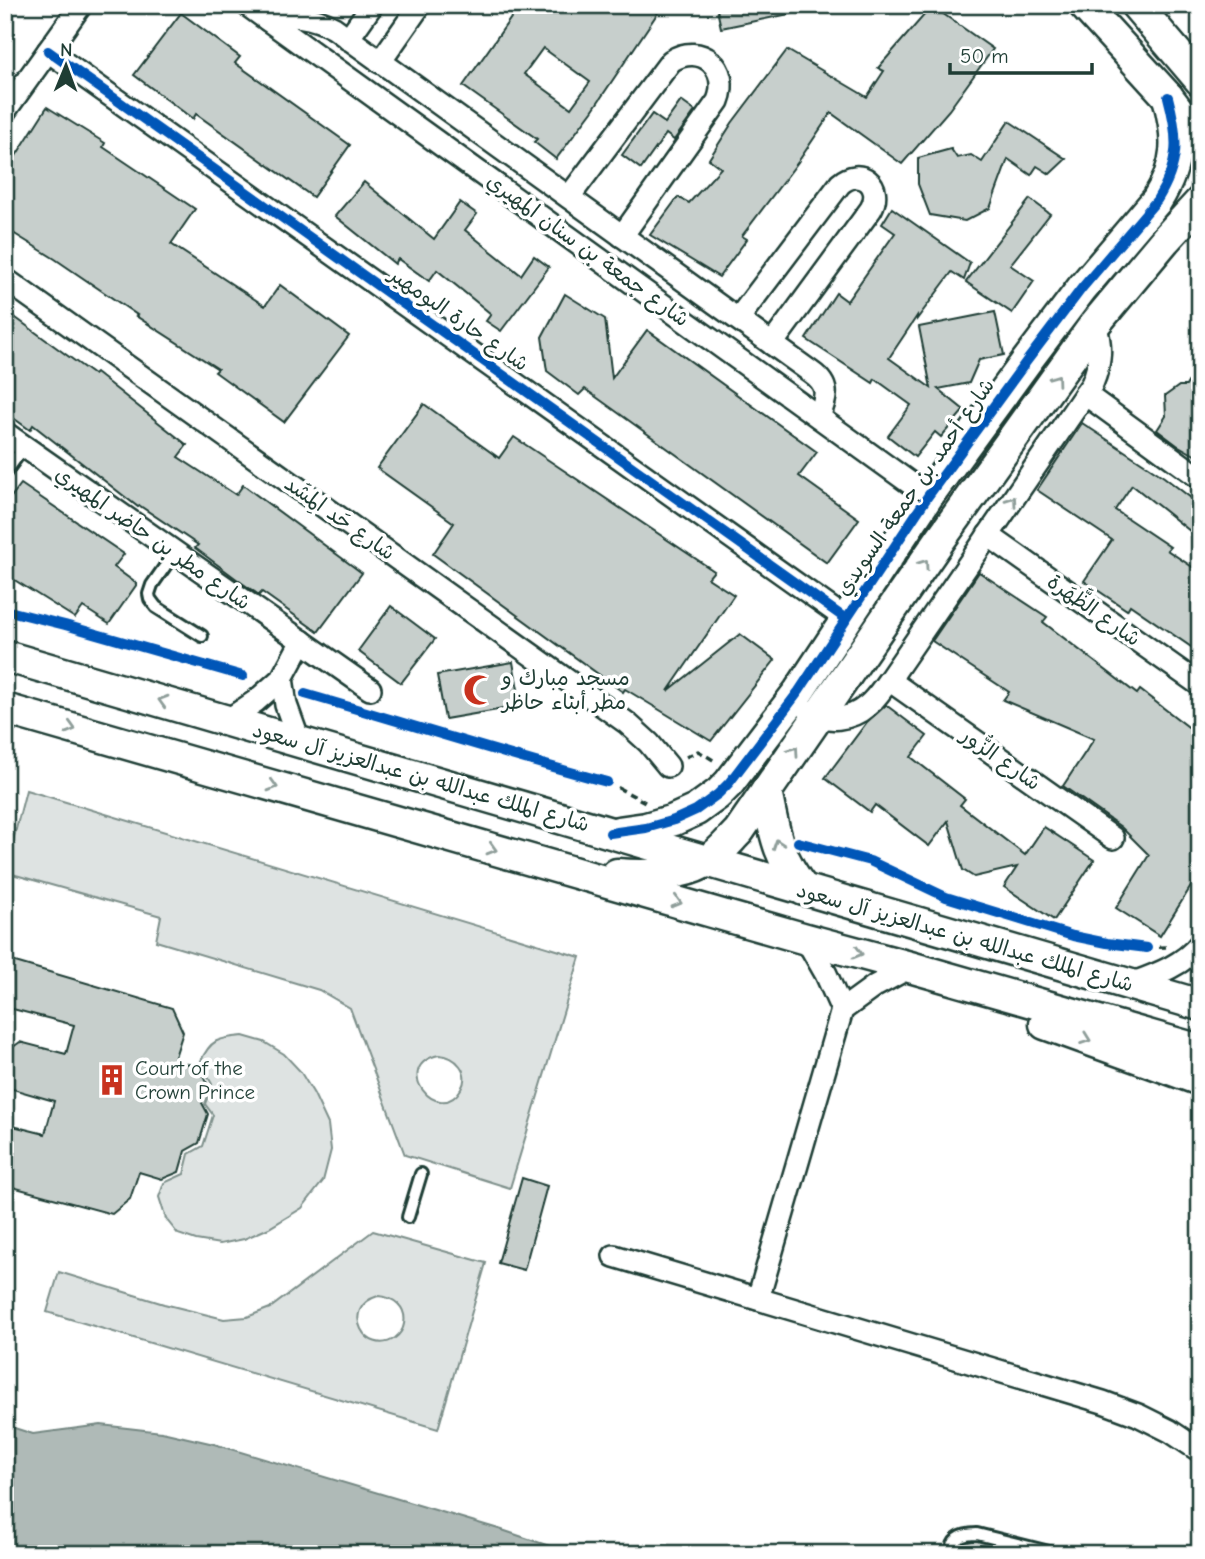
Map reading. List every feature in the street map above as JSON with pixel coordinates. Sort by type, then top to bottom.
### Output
[{"type":"main road","points":[[1084,5],[1168,97],[1200,139]]},
{"type":"main road","points":[[1136,5],[1195,69]]},
{"type":"main road","name":"شارع أحمد بن جمعة السويدي","points":[[610,833],[646,828],[696,810],[718,793],[741,769],[799,691],[928,496],[1082,288],[1157,200],[1165,186],[1176,143],[1175,124],[1168,97]]},
{"type":"main road","points":[[564,869],[628,874],[677,872],[707,862],[739,831],[942,537],[1095,324],[1200,202]]},
{"type":"main road","points":[[1140,218],[1158,230],[1164,242]]},
{"type":"main road","points":[[1164,242],[1200,233]]},
{"type":"main road","points":[[928,496],[938,510],[942,537]]},
{"type":"main road","name":"شارع الملك عبدالله بن عبدالعزيز آل سعود","points":[[5,656],[1200,1005]]},
{"type":"main road","name":"شارع الملك عبدالله بن عبدالعزيز آل سعود","points":[[5,709],[1200,1050]]},
{"type":"main road","points":[[766,792],[780,853],[804,890]]},
{"type":"main road","points":[[910,967],[971,998],[1200,1080]]},
{"type":"street","points":[[5,111],[81,5]]},
{"type":"street","name":"شارع جمعة بن سنان المهيري","points":[[247,5],[928,496]]},
{"type":"street","points":[[348,39],[372,5]]},
{"type":"street","points":[[380,62],[420,5]]},
{"type":"street","points":[[268,20],[290,16],[313,19],[334,28],[569,197],[820,379],[826,395],[819,417]]},
{"type":"street","name":"شارع حارة البومهير","points":[[48,51],[846,619]]},
{"type":"street","name":"شارع جمعة بن سنان المهيري","points":[[569,197],[671,61],[687,54],[711,61],[721,75],[718,101],[622,236]]},
{"type":"street","points":[[738,319],[841,184],[852,177],[859,177],[871,183],[876,196],[871,209],[772,344]]},
{"type":"street","name":"شارع حَد المِشَد","points":[[5,279],[627,723],[649,743],[668,766]]},
{"type":"street","points":[[799,691],[803,704],[818,716],[839,718],[860,712],[869,705],[1093,384],[1101,348],[1095,324]]},
{"type":"street","points":[[1085,394],[1200,478]]},
{"type":"street","name":"شارع مطر بن حاضر المهيري","points":[[5,433],[370,689]]},
{"type":"street","name":"شارع الظَّهَرة","points":[[988,535],[1200,685]]},
{"type":"street","points":[[228,720],[256,701],[282,678],[302,641]]},
{"type":"street","points":[[282,678],[286,705],[299,741]]},
{"type":"street","name":"شارع الزُّور","points":[[889,680],[1113,838]]},
{"type":"street","points":[[806,939],[842,1010]]},
{"type":"street","points":[[1128,985],[1199,952]]},
{"type":"street","points":[[758,1299],[842,1010],[875,986],[910,967]]},
{"type":"street","points":[[614,1256],[1102,1402],[1138,1415],[1200,1451]]},
{"type":"lane","points":[[5,473],[24,447]]},
{"type":"lane","points":[[175,552],[152,585],[150,599],[156,607],[202,636]]},
{"type":"lane","points":[[408,1217],[421,1174]]},
{"type":"lane","points":[[951,1554],[957,1539],[967,1534],[977,1534],[1057,1554]]},
{"type":"lane","points":[[1006,1541],[1008,1554]]},
{"type":"path","points":[[668,766],[698,751],[715,761],[709,769]]},
{"type":"path","points":[[594,779],[607,782],[648,803]]},
{"type":"shaded area","points":[[26,790],[580,957],[510,1188],[405,1155],[350,1008],[319,990],[156,941],[161,916],[5,872]],"holes":[[[439,1055],[460,1066],[464,1083],[452,1099],[441,1101],[431,1098],[423,1090],[418,1081],[418,1070],[425,1061]]]},
{"type":"shaded area","points":[[243,1036],[264,1042],[284,1054],[300,1071],[328,1124],[331,1150],[323,1181],[302,1208],[244,1239],[220,1244],[196,1240],[178,1234],[166,1219],[159,1197],[164,1183],[184,1174],[189,1154],[203,1146],[213,1115],[205,1104],[212,1084],[200,1063],[204,1055],[216,1041]]},
{"type":"shaded area","points":[[373,1231],[486,1263],[438,1429],[47,1312],[59,1272],[224,1319],[247,1317],[270,1308]],"holes":[[[378,1296],[401,1308],[404,1324],[395,1338],[375,1342],[367,1337],[358,1320],[360,1310],[366,1302]]]},
{"type":"shaded area","points":[[5,1425],[33,1434],[101,1425],[162,1432],[214,1444],[502,1530],[573,1554],[5,1554]]},
{"type":"building","points":[[520,5],[663,5],[592,111],[556,159],[534,142],[537,139],[463,86]],"holes":[[[543,48],[590,82],[571,108],[524,74]]]},
{"type":"building","points":[[716,5],[798,5],[799,12],[721,28]]},
{"type":"building","points":[[932,6],[993,49],[949,110],[902,164],[831,113],[742,236],[747,239],[719,277],[650,235],[678,197],[689,203],[721,168],[709,159],[732,123],[787,50],[867,97],[884,71],[878,68]]},
{"type":"building","points":[[181,13],[240,57],[235,63],[350,145],[313,197],[196,114],[193,119],[134,75]]},
{"type":"building","points":[[681,101],[695,111],[674,140],[666,134],[641,169],[622,155],[652,114],[665,123]]},
{"type":"building","points":[[47,107],[105,143],[103,147],[195,209],[171,244],[265,306],[280,285],[349,336],[284,422],[215,372],[218,369],[5,228],[5,173]]},
{"type":"building","points":[[1009,121],[1066,159],[1050,174],[1037,166],[1031,175],[1008,159],[990,208],[965,221],[930,215],[918,184],[918,158],[951,149],[957,158],[971,155],[982,162]]},
{"type":"building","points":[[364,182],[434,239],[460,202],[477,214],[465,230],[521,275],[534,256],[549,267],[501,331],[486,321],[491,314],[437,270],[429,281],[398,259],[395,264],[335,216]]},
{"type":"building","points":[[1030,199],[1050,214],[1010,265],[1034,281],[1012,313],[966,282]]},
{"type":"building","points":[[892,208],[970,263],[964,280],[952,272],[917,319],[917,316],[889,358],[931,388],[919,327],[995,312],[1004,355],[979,360],[969,383],[938,389],[964,410],[941,437],[935,432],[915,457],[888,436],[911,405],[875,379],[873,383],[806,339],[836,293],[847,301],[895,233],[882,224]]},
{"type":"building","points":[[565,294],[605,319],[612,378],[647,330],[817,452],[799,476],[859,519],[827,563],[585,389],[579,395],[547,371],[542,337]]},
{"type":"building","points":[[5,310],[94,375],[96,373],[187,445],[178,457],[236,495],[243,485],[362,573],[318,632],[262,592],[259,595],[242,583],[195,548],[198,545],[138,507],[33,425],[30,430],[5,412]]},
{"type":"building","points":[[1200,361],[1200,458],[1157,430],[1166,416],[1165,396],[1179,386],[1186,386]]},
{"type":"building","points":[[424,404],[499,458],[514,437],[714,571],[708,578],[734,595],[668,691],[740,634],[775,660],[711,741],[625,689],[623,692],[433,554],[454,523],[377,468]]},
{"type":"building","points":[[1082,423],[1164,477],[1200,505],[1200,518],[1190,531],[1132,485],[1115,510],[1170,547],[1167,550],[1200,572],[1200,653],[1130,605],[1127,610],[1084,581],[1112,540],[1037,490]]},
{"type":"building","points":[[21,484],[124,554],[114,567],[137,584],[109,624],[83,607],[75,618],[5,574],[5,505]]},
{"type":"building","points":[[979,572],[1047,617],[1043,622],[1137,694],[1140,690],[1200,736],[1200,872],[1160,936],[1116,908],[1149,855],[1121,827],[1063,786],[1094,739],[1003,700],[1009,692],[932,641]]},
{"type":"building","points":[[391,606],[435,639],[401,683],[358,651]]},
{"type":"building","name":"مسجد مبارك و مطر أبناء حاظر","points":[[513,662],[521,706],[445,719],[437,675]]},
{"type":"building","points":[[886,705],[927,736],[911,757],[965,799],[960,805],[1025,855],[1044,827],[1094,860],[1054,920],[1004,887],[1017,867],[974,877],[963,870],[948,821],[929,846],[875,805],[870,812],[825,778],[867,722]]},
{"type":"building","name":"Court of the Crown Prince","points":[[5,959],[172,1008],[183,1032],[174,1060],[199,1067],[208,1085],[202,1103],[208,1114],[199,1143],[185,1151],[179,1172],[162,1179],[139,1172],[130,1199],[112,1214],[5,1185],[5,1124],[45,1134],[54,1101],[9,1088],[5,1083],[13,1047],[20,1042],[66,1054],[74,1025],[5,1007]]},
{"type":"building","points":[[522,1178],[547,1186],[524,1270],[498,1263]]},
{"type":"cycle path","points":[[48,51],[846,619]]},
{"type":"cycle path","points":[[610,833],[646,828],[674,820],[696,810],[718,794],[799,691],[928,496],[1082,288],[1157,200],[1170,174],[1175,150],[1174,125],[1168,97]]},
{"type":"cycle path","points":[[5,610],[243,676]]},
{"type":"cycle path","points":[[305,694],[607,782]]},
{"type":"cycle path","points":[[798,842],[870,861],[946,897],[1073,936],[1147,948]]},
{"type":"place","name":"مسجد مبارك و مطر أبناء حاظر","points":[[479,690]]},
{"type":"place","name":"Court of the Crown Prince","points":[[112,1080]]}]
